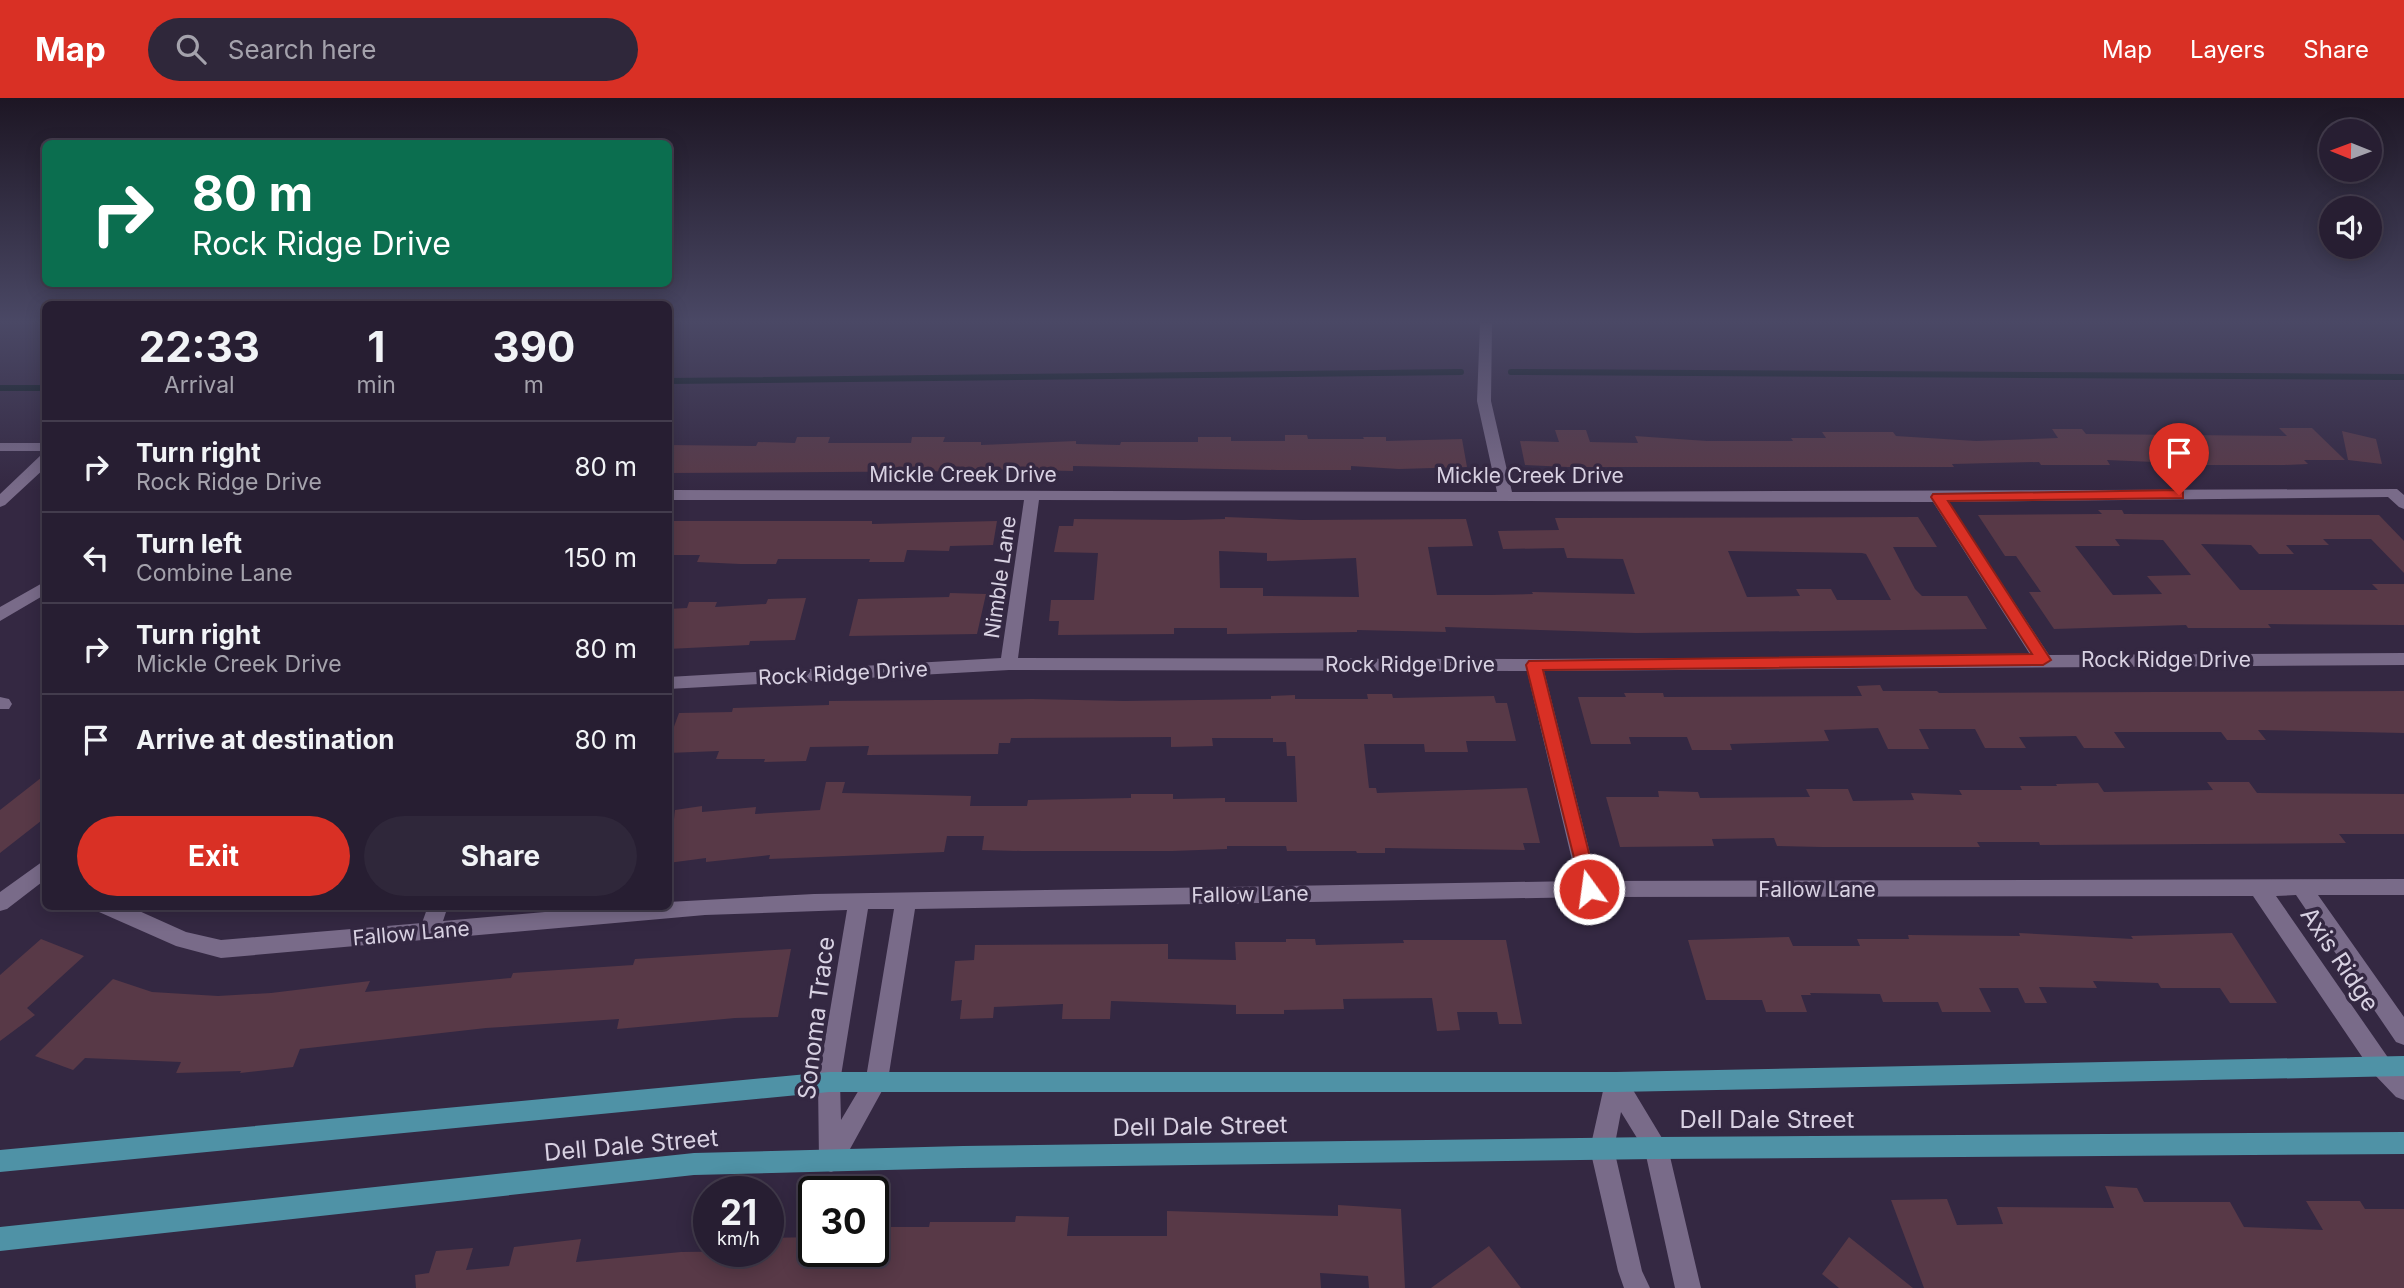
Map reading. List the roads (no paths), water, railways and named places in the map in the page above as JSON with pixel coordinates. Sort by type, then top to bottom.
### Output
[{"type":"main road","name":"Dell Dale Street","points":[[0,1161],[829,1082],[877,1080],[1616,1082],[2393,1066]]},
{"type":"main road","name":"Dell Dale Street","points":[[0,1239],[694,1164],[1656,1148],[2404,1143]]},
{"type":"street","points":[[1485,379],[1485,401],[1505,496]]},
{"type":"street","points":[[0,447],[42,447]]},
{"type":"street","points":[[0,502],[42,462]]},
{"type":"street","name":"Mickle Creek Drive","points":[[672,495],[1938,497],[2392,492],[2404,504]]},
{"type":"street","name":"Nimble Lane","points":[[1009,664],[1032,495]]},
{"type":"street","points":[[1938,497],[2043,660]]},
{"type":"street","points":[[0,615],[42,589]]},
{"type":"street","name":"Rock Ridge Drive","points":[[672,682],[1009,664],[1534,665],[2404,659]]},
{"type":"street","points":[[1534,665],[1589,889]]},
{"type":"street","points":[[0,903],[42,874]]},
{"type":"street","name":"Fallow Lane","points":[[672,910],[859,901],[1589,889],[2404,887]]},
{"type":"street","name":"Axis Ridge","points":[[2302,888],[2404,1035]]},
{"type":"street","name":"Axis Ridge","points":[[2260,889],[2393,1066],[2404,1090]]},
{"type":"street","points":[[831,1161],[877,1080],[906,900]]},
{"type":"street","name":"Sonoma Trace","points":[[831,1161],[829,1082],[859,901]]},
{"type":"street","name":"Fallow Lane","points":[[115,910],[183,940],[221,949],[670,910]]},
{"type":"street","points":[[429,931],[437,910]]},
{"type":"street","points":[[1616,1082],[1656,1148],[1688,1288]]},
{"type":"street","points":[[1616,1082],[1602,1149],[1630,1271],[1637,1288]]},
{"type":"waterway","points":[[672,381],[885,379]]},
{"type":"waterway","points":[[0,388],[42,388]]}]
